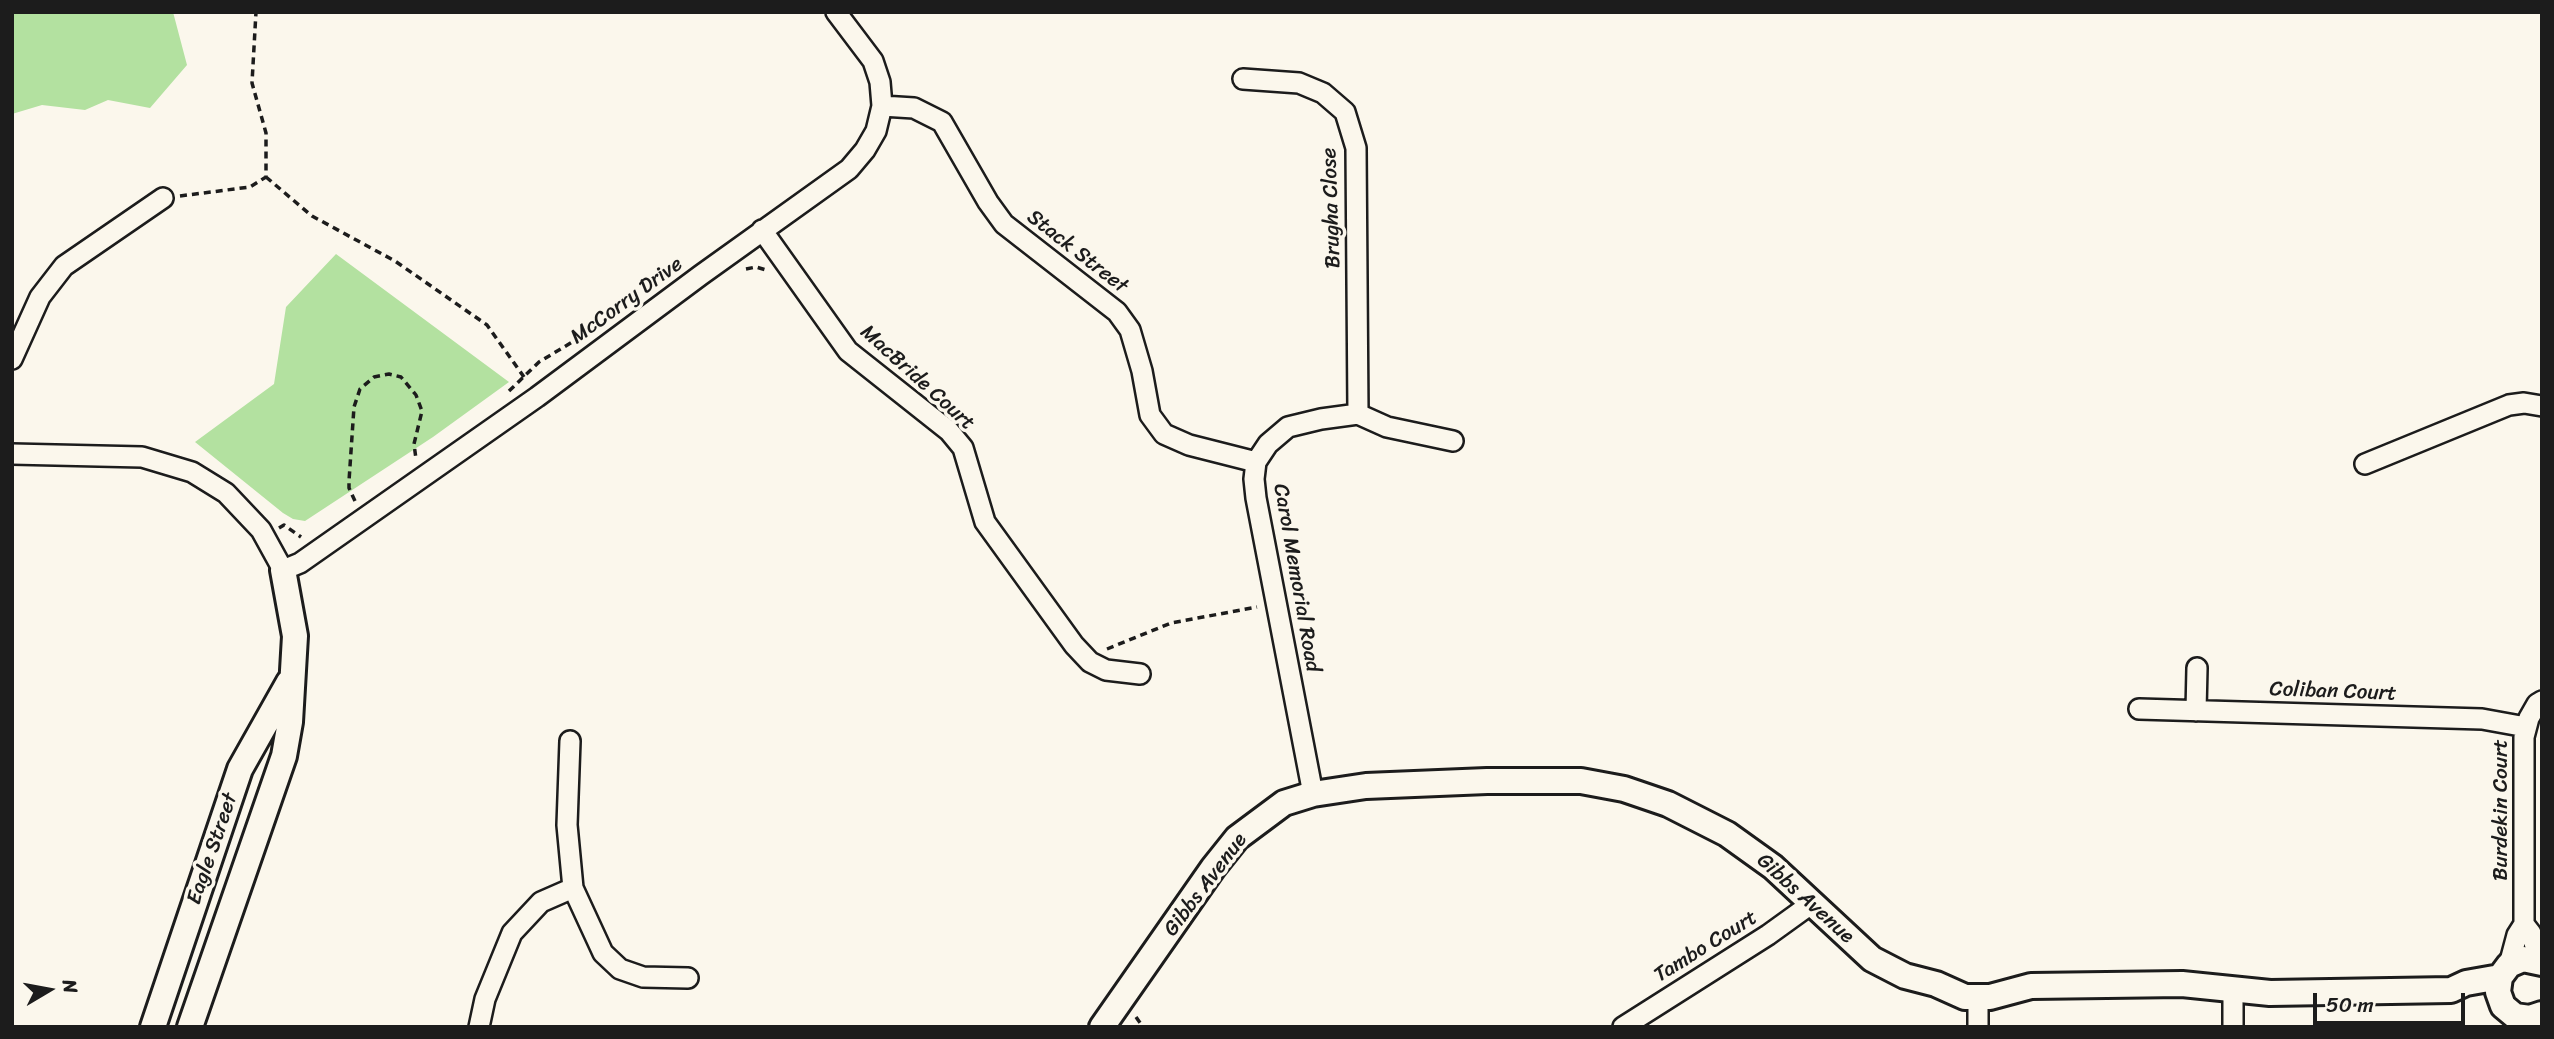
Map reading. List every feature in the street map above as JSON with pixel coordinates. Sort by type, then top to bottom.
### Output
[{"type":"street","name":"McCorry Drive","points":[[283,570],[300,563],[537,397],[849,169],[876,131],[882,106],[880,82],[873,61],[836,12]]},
{"type":"street","name":"Brugha Close","points":[[1243,79],[1299,83],[1323,93],[1345,112],[1356,148],[1358,414]]},
{"type":"street","name":"Stack Street","points":[[882,106],[914,108],[942,122],[988,202],[1004,224],[1117,312],[1130,330],[1142,371],[1150,415],[1164,434],[1189,445],[1256,462]]},
{"type":"street","points":[[12,359],[40,297],[64,266],[163,198]]},
{"type":"street","name":"MacBride Court","points":[[762,230],[848,351],[949,431],[963,448],[985,522],[1074,645],[1094,664]]},
{"type":"street","points":[[2365,464],[2509,405],[2524,402],[2542,406]]},
{"type":"street","points":[[1358,414],[1387,427],[1453,441]]},
{"type":"street","name":"Carol Memorial Road","points":[[1313,793],[1256,498],[1256,462],[1268,444],[1288,427],[1358,414]]},
{"type":"street","name":"Eagle Street","points":[[12,454],[142,457],[192,472],[226,493],[265,537],[283,570],[295,636],[290,722],[284,756],[190,1027]]},
{"type":"street","points":[[1094,664],[1106,670],[1140,674]]},
{"type":"street","points":[[2196,711],[2197,668]]},
{"type":"street","name":"Eagle Street","points":[[153,1027],[240,769],[291,678]]},
{"type":"street","name":"Burdekin Court","points":[[2505,971],[2517,935],[2524,924],[2523,755],[2526,727],[2537,704],[2542,701]]},
{"type":"street","name":"Coliban Court","points":[[2139,709],[2482,719],[2526,727]]},
{"type":"street","points":[[570,741],[567,825],[573,888],[603,953],[620,968],[643,977],[688,978]]},
{"type":"street","name":"Gibbs Avenue","points":[[1102,1027],[1237,838],[1284,803],[1313,793],[1366,786],[1487,781],[1581,781],[1624,789],[1668,804],[1727,834],[1773,867],[1872,959],[1905,976],[1936,984],[1965,997],[1990,997],[2031,986],[2182,984],[2270,993],[2451,990],[2466,982],[2505,971],[2524,959],[2541,962]]},
{"type":"street","points":[[479,1027],[485,999],[512,933],[541,902],[573,888]]},
{"type":"street","name":"Tambo Court","points":[[1623,1027],[1768,935],[1811,904]]},
{"type":"street","name":"Burdekin Court","points":[[2524,924],[2531,933],[2541,962]]},
{"type":"street","points":[[2505,971],[2498,992],[2525,1017]]},
{"type":"street","points":[[2232,990],[2233,1027]]},
{"type":"street","name":"Gibbs Avenue","points":[[2451,990],[2466,998],[2525,1017]]},
{"type":"street","points":[[1978,998],[1978,1027]]},
{"type":"path","points":[[257,12],[252,83],[266,132],[266,177],[312,216],[395,261],[487,325],[537,397]]},
{"type":"path","points":[[163,198],[250,187],[266,177]]},
{"type":"path","points":[[744,269],[756,267],[767,270]]},
{"type":"path","points":[[508,392],[539,362],[594,329]]},
{"type":"path","points":[[356,503],[349,488],[354,407],[360,389],[374,377],[389,374],[401,377],[416,395],[422,411],[414,444],[416,459]]},
{"type":"path","points":[[406,466],[427,451]]},
{"type":"path","points":[[265,537],[284,525],[297,536],[307,539]]},
{"type":"path","points":[[1094,664],[1109,646],[1171,623],[1276,603]]},
{"type":"green space","points":[[12,12],[173,12],[187,65],[150,108],[108,100],[85,110],[42,105],[12,114]]},
{"type":"green space","points":[[336,254],[509,382],[433,437],[305,521],[293,519],[283,513],[195,442],[274,384],[286,307]]}]
